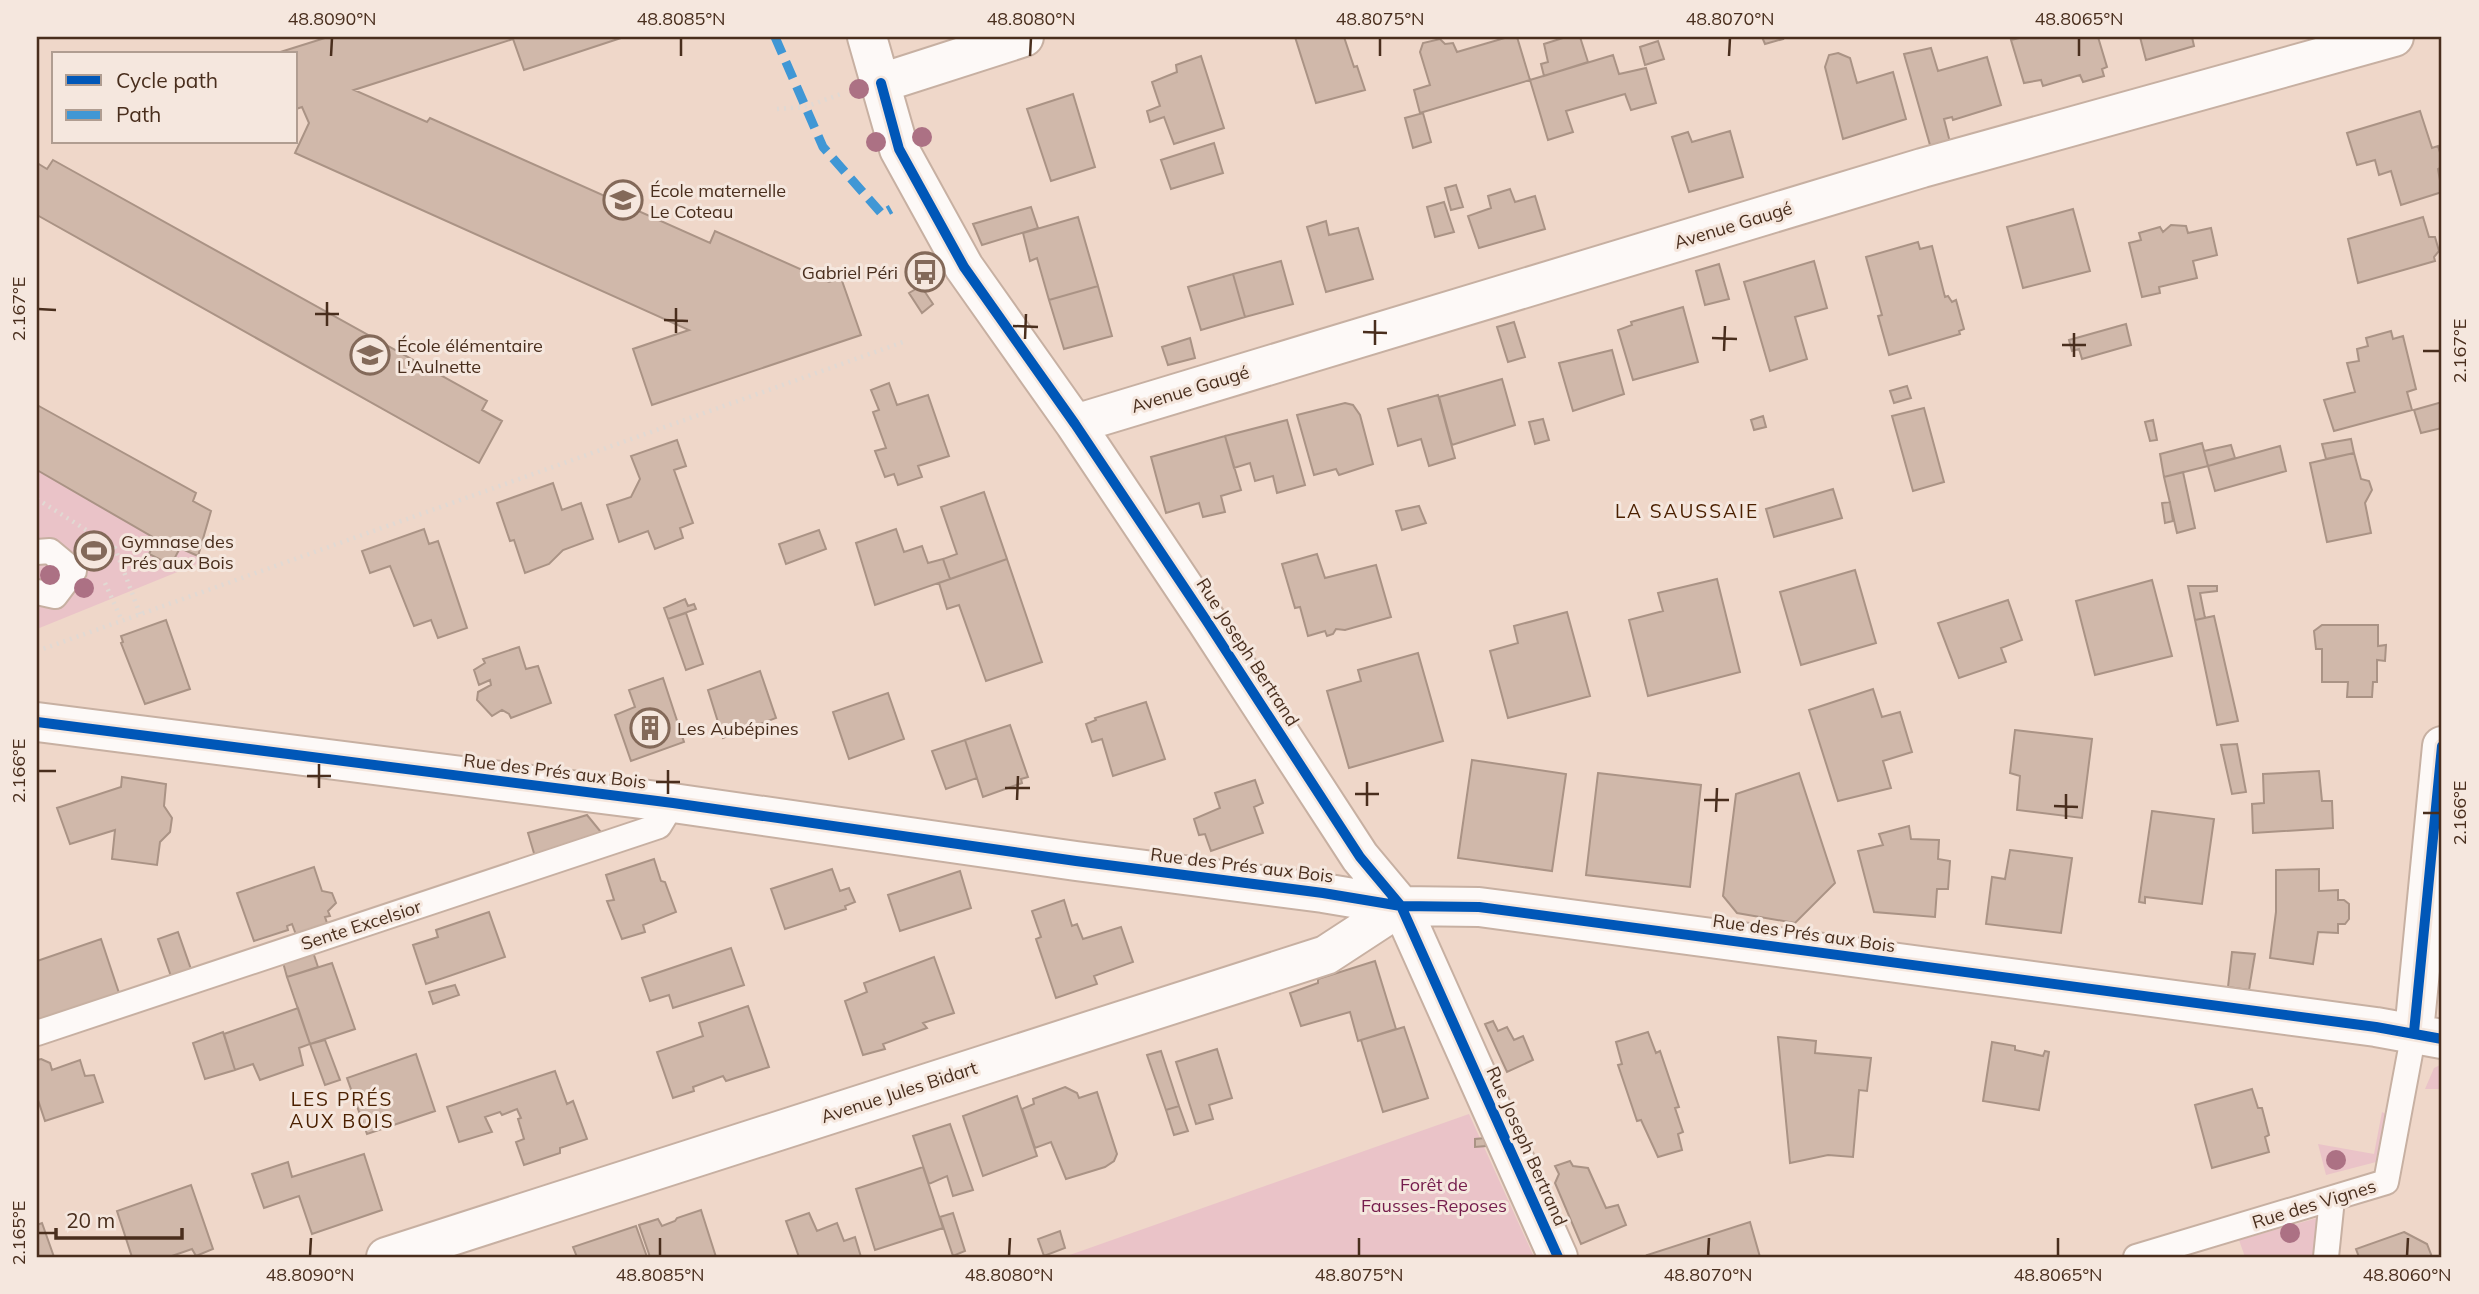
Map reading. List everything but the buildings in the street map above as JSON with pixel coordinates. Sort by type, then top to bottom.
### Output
[{"type":"street","name":"Rue Joseph Bertrand","points":[[867,37],[899,149],[964,267],[1075,424],[1360,857],[1401,905],[1558,1257]]},
{"type":"street","points":[[881,83],[1024,37]]},
{"type":"street","name":"Avenue Gaugé","points":[[1075,424],[1922,169],[2394,37]]},
{"type":"street","name":"Rue des Prés aux Bois","points":[[37,722],[673,803],[1401,905],[1479,907],[2428,1036]]},
{"type":"street","points":[[2428,1036],[2442,746]]},
{"type":"street","name":"Avenue Jules Bidart","points":[[386,1257],[1326,954],[1401,905]]},
{"type":"lane","points":[[37,552],[50,551],[74,571],[55,596],[37,592]]},
{"type":"lane","name":"Sente Excelsior","points":[[37,1033],[659,826],[673,803]]},
{"type":"lane","name":"Rue des Vignes","points":[[2136,1257],[2386,1182],[2428,1036]]},
{"type":"lane","points":[[2326,1257],[2332,1199]]},
{"type":"path","points":[[777,109],[805,107],[842,93]]},
{"type":"path","points":[[37,651],[906,341]]},
{"type":"path","points":[[37,499],[115,548],[140,614]]},
{"type":"green space","name":"Gymnase des Prés aux Bois","points":[[37,470],[156,539],[150,554],[171,565],[180,548],[207,560],[37,629]]},
{"type":"green space","points":[[2442,1064],[2442,1089],[2425,1089],[2434,1068]]},
{"type":"green space","points":[[2382,1112],[2390,1116],[2380,1161],[2326,1175],[2318,1144],[2374,1154]]},
{"type":"green space","name":"Forêt de Fausses-Reposes","points":[[1469,1114],[1534,1257],[1064,1257]]},
{"type":"green space","points":[[2321,1217],[2318,1257],[2245,1257],[2239,1240]]},
{"type":"marked path","points":[[775,37],[823,147],[882,214],[891,209]]},
{"type":"cycle path","points":[[881,83],[899,149],[964,267],[1075,424],[1360,857],[1401,906],[1558,1257]]},
{"type":"cycle path","points":[[37,722],[673,803],[1401,906],[1479,907],[2376,1027],[2442,1039]]},
{"type":"cycle path","points":[[2414,1032],[2442,746]]},
{"type":"place","name":"École maternelle Le Coteau","points":[[623,200]]},
{"type":"place","name":"Gabriel Péri","points":[[925,272]]},
{"type":"place","name":"École élémentaire L'Aulnette","points":[[370,355]]},
{"type":"place","name":"Gymnase des Prés aux Bois","points":[[94,551]]},
{"type":"place","name":"Les Aubépines","points":[[650,728]]},
{"type":"district","name":"LA SAUSSAIE","points":[[1687,511]]},
{"type":"district","name":"LES PRÉS AUX BOIS","points":[[342,1110]]}]
